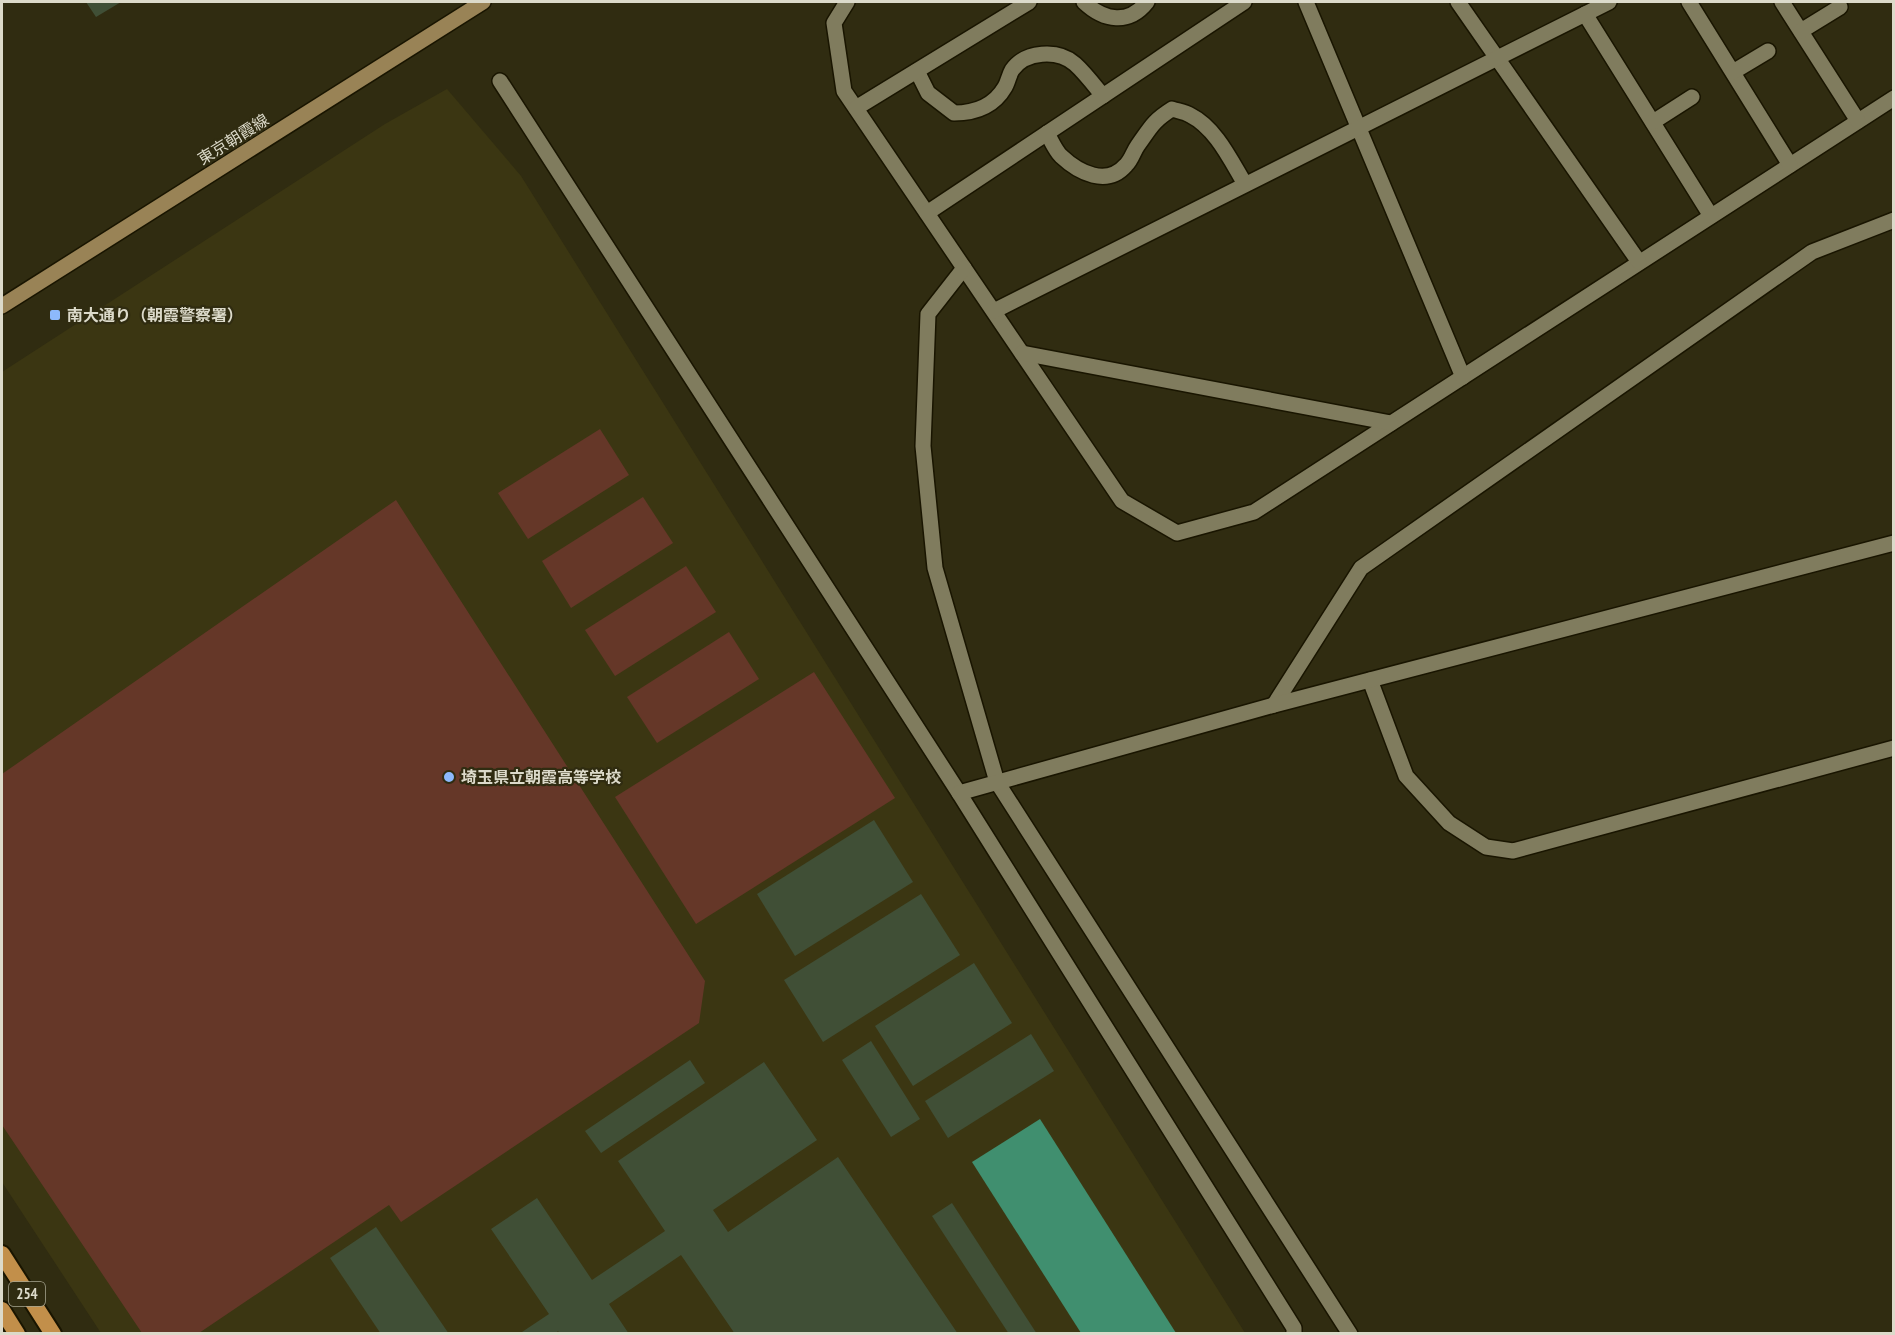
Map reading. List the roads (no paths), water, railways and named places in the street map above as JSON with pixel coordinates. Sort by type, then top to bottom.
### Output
[{"type":"highway","name":"254","points":[[2,1254],[53,1334]]},
{"type":"highway","name":"254","points":[[2,1310],[17,1334]]},
{"type":"main road","name":"東京朝霞線","points":[[2,306],[483,2]]},
{"type":"lane","points":[[847,2],[834,23],[844,91],[1122,501],[1177,533],[1254,512],[1893,98]]},
{"type":"lane","points":[[856,108],[1029,2]]},
{"type":"lane","points":[[1084,2],[1096,11],[1113,18],[1131,16],[1147,2]]},
{"type":"lane","points":[[927,213],[1244,2]]},
{"type":"lane","points":[[1305,2],[1463,376]]},
{"type":"lane","points":[[1458,2],[1639,262]]},
{"type":"lane","points":[[993,311],[1610,2]]},
{"type":"lane","points":[[1689,2],[1790,165]]},
{"type":"lane","points":[[1782,2],[1858,121]]},
{"type":"lane","points":[[1801,31],[1840,7]]},
{"type":"lane","points":[[1585,14],[1711,216]]},
{"type":"lane","points":[[1733,72],[1768,51]]},
{"type":"lane","points":[[916,71],[928,93],[954,113],[982,109],[993,102],[1005,87],[1011,71],[1022,59],[1034,55],[1055,55],[1073,62],[1103,96]]},
{"type":"lane","points":[[500,81],[959,793],[1294,1328],[1294,1334]]},
{"type":"lane","points":[[1653,123],[1692,97]]},
{"type":"lane","points":[[1047,133],[1060,155],[1085,174],[1101,177],[1114,175],[1131,160],[1154,120],[1172,110],[1191,115],[1208,129],[1219,142],[1245,184]]},
{"type":"lane","points":[[1274,705],[1362,568],[1812,252],[1893,220]]},
{"type":"lane","points":[[964,268],[928,314],[923,446],[935,568],[997,782],[1350,1334]]},
{"type":"lane","points":[[1022,353],[1391,423]]},
{"type":"lane","points":[[959,793],[1274,705],[1893,543]]},
{"type":"lane","points":[[1370,680],[1406,776],[1449,823],[1486,847],[1513,851],[1893,748]]},
{"type":"place","name":"南大通り（朝霞警察署）","points":[[55,315]]},
{"type":"place","name":"埼玉県立朝霞高等学校","points":[[449,777]]}]
